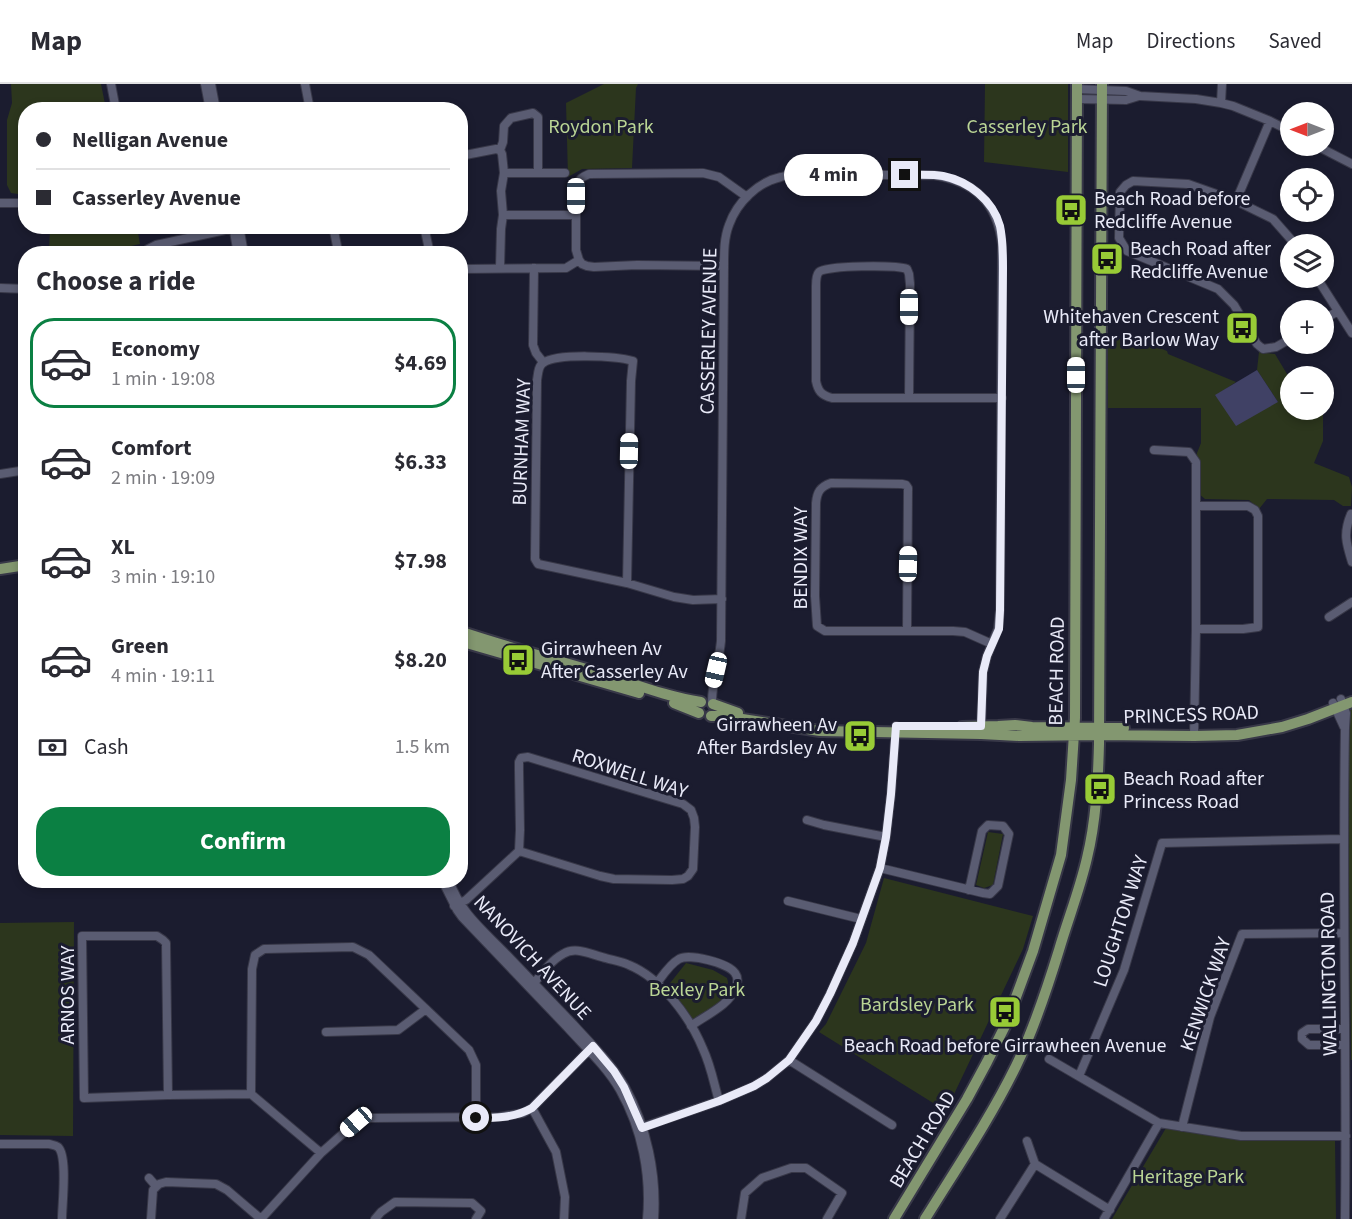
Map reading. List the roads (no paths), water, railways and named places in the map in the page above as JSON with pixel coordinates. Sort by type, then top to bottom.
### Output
[{"type":"main road","name":"BEACH ROAD","points":[[894,1219],[967,1099],[1006,1024],[1044,916],[1061,855],[1070,791],[1074,731],[1077,91]]},
{"type":"main road","points":[[925,1219],[1016,1066],[1045,994],[1088,855],[1098,776],[1099,731],[1102,91]]},
{"type":"main road","points":[[0,568],[18,566]]},
{"type":"main road","points":[[0,575],[18,572]]},
{"type":"main road","points":[[468,639],[680,699],[734,712],[815,724],[896,730]]},
{"type":"main road","name":"PRINCESS ROAD","points":[[896,730],[981,730],[1019,736],[1074,731],[1237,735],[1282,727],[1308,719],[1343,702]]},
{"type":"main road","points":[[705,704],[714,709],[711,716],[820,731],[896,730]]},
{"type":"street","points":[[111,84],[114,102]]},
{"type":"street","points":[[208,84],[209,102]]},
{"type":"street","points":[[208,84],[214,102]]},
{"type":"street","points":[[305,84],[308,102]]},
{"type":"street","points":[[1221,103],[1222,84]]},
{"type":"street","points":[[1077,91],[1126,91],[1140,96],[1196,99],[1221,103],[1280,126]]},
{"type":"street","points":[[500,268],[503,215],[501,191],[504,173],[500,150],[504,126],[511,118],[533,113],[538,117],[538,173]]},
{"type":"street","points":[[1236,201],[1270,121]]},
{"type":"street","points":[[468,154],[496,148],[500,150]]},
{"type":"street","points":[[1334,155],[1352,164]]},
{"type":"street","points":[[504,173],[566,173]]},
{"type":"street","name":"CASSERLEY AVENUE","points":[[705,704],[712,687],[720,652],[724,248],[729,224],[738,208],[757,188],[766,181],[783,176],[828,173],[933,175],[964,183],[981,196],[992,209],[999,224],[1002,244],[1000,610],[999,629],[983,672],[981,730]]},
{"type":"street","points":[[724,266],[587,266],[579,261],[576,250],[576,186],[583,176],[589,174],[712,174],[747,197]]},
{"type":"street","points":[[1280,345],[1263,349],[1257,344],[1234,305],[1218,290],[1127,251],[1119,238],[1120,192],[1133,181],[1188,184],[1236,201],[1273,219],[1286,234]]},
{"type":"street","points":[[0,203],[18,203]]},
{"type":"street","points":[[503,215],[576,215]]},
{"type":"street","points":[[154,246],[205,234]]},
{"type":"street","points":[[468,268],[566,268],[579,261]]},
{"type":"street","points":[[909,398],[910,284],[907,269],[836,267],[825,268],[819,272],[816,286],[816,381],[824,396],[832,398],[909,398],[1002,398]]},
{"type":"street","points":[[534,268],[533,345],[543,362]]},
{"type":"street","points":[[0,288],[18,288]]},
{"type":"street","points":[[1323,288],[1352,333]]},
{"type":"street","points":[[1334,313],[1338,311]]},
{"type":"street","name":"BURNHAM WAY","points":[[627,583],[633,361],[622,358],[559,357],[543,362],[537,380],[535,559],[538,564],[627,583],[674,597],[693,600],[722,599]]},
{"type":"street","points":[[1154,450],[1188,452],[1196,462],[1194,733]]},
{"type":"street","points":[[0,474],[18,471]]},
{"type":"street","name":"BENDIX WAY","points":[[907,631],[908,488],[902,484],[831,483],[826,485],[817,494],[816,503],[817,626],[825,631],[965,632],[992,644]]},
{"type":"street","points":[[1196,506],[1248,506],[1255,510],[1258,516],[1259,618],[1258,627],[1196,628]]},
{"type":"street","points":[[1351,514],[1346,527],[1346,543],[1352,562]]},
{"type":"street","points":[[1329,617],[1352,602]]},
{"type":"street","name":"WALLINGTON ROAD","points":[[1343,702],[1346,713],[1343,839],[1345,1219]]},
{"type":"street","points":[[640,1128],[719,1101],[754,1086],[789,1060],[816,1021],[853,943],[880,868],[886,837],[896,730]]},
{"type":"street","name":"ROXWELL WAY","points":[[528,757],[683,804],[691,810],[694,818],[693,869],[684,879],[614,879],[519,852],[519,762],[521,758],[528,757]]},
{"type":"street","points":[[807,820],[886,837]]},
{"type":"street","points":[[880,868],[969,890],[990,894],[998,886],[1009,834],[1003,826],[988,825],[982,831],[969,890]]},
{"type":"street","name":"LOUGHTON WAY","points":[[1079,1076],[1124,970],[1162,843],[1343,839]]},
{"type":"street","points":[[457,904],[466,900],[519,852]]},
{"type":"street","name":"NANOVICH AVENUE","points":[[447,888],[457,904],[507,954],[532,986],[614,1071],[624,1087],[652,1165],[654,1219]]},
{"type":"street","name":"NANOVICH AVENUE","points":[[451,888],[457,904]]},
{"type":"street","points":[[788,901],[861,919]]},
{"type":"street","name":"KENWICK WAY","points":[[1182,1127],[1210,1017],[1242,934],[1344,933]]},
{"type":"street","name":"ARNOS WAY","points":[[168,1095],[166,943],[157,936],[82,936],[84,1098],[251,1094]]},
{"type":"street","points":[[321,1153],[251,1094],[252,969],[255,955],[264,949],[352,947],[369,955],[469,1050],[476,1065],[476,1118]]},
{"type":"street","points":[[532,986],[563,953],[572,951],[583,951],[629,965],[657,983],[668,994],[691,1026],[703,1047],[719,1101]]},
{"type":"street","points":[[657,983],[672,964],[686,956],[721,964],[736,974],[738,981],[730,997],[691,1026]]},
{"type":"street","points":[[326,1032],[398,1030],[426,1009]]},
{"type":"street","points":[[1345,1029],[1308,1029],[1302,1033],[1302,1039],[1309,1045],[1345,1045]]},
{"type":"street","points":[[151,1219],[152,1194],[156,1186],[166,1182],[216,1184],[227,1190],[261,1219],[321,1153],[356,1122],[371,1118],[476,1118],[512,1116],[523,1113],[532,1108],[590,1048]]},
{"type":"street","points":[[1049,1059],[1159,1123],[1241,1136],[1346,1136]]},
{"type":"street","points":[[789,1060],[892,1125]]},
{"type":"street","points":[[532,1108],[556,1152],[565,1197],[564,1219]]},
{"type":"street","points":[[1104,1219],[1159,1123]]},
{"type":"street","name":"NANOVICH AVENUE","points":[[640,1128],[647,1174],[647,1219]]},
{"type":"street","points":[[1027,1142],[1035,1164],[1110,1210]]},
{"type":"street","points":[[0,1144],[49,1144],[59,1148],[64,1160],[62,1219]]},
{"type":"street","points":[[1000,1219],[1035,1164]]},
{"type":"street","points":[[741,1219],[745,1193],[762,1178],[791,1168],[806,1168],[842,1193],[827,1219]]},
{"type":"street","points":[[149,1178],[156,1186]]},
{"type":"street","points":[[375,1219],[395,1202],[472,1203],[481,1211],[476,1219]]},
{"type":"water","points":[[1257,370],[1278,402],[1236,426],[1215,395]]},
{"type":"place","name":"Beach Road before Redcliffe Avenue","points":[[1071,210]]},
{"type":"place","name":"Beach Road after Redcliffe Avenue","points":[[1107,259]]},
{"type":"place","name":"Whitehaven Crescent after Barlow Way","points":[[1242,328]]},
{"type":"place","name":"Girrawheen Av After Casserley Av","points":[[518,660]]},
{"type":"place","name":"Girrawheen Av After Bardsley Av","points":[[860,736]]},
{"type":"place","name":"Beach Road after Princess Road","points":[[1100,789]]},
{"type":"place","name":"Beach Road before Girrawheen Avenue","points":[[1005,1012]]},
{"type":"park label","name":"Roydon Park","points":[[601,126]]},
{"type":"park label","name":"Casserley Park","points":[[1027,126]]},
{"type":"park label","name":"Bexley Park","points":[[697,989]]},
{"type":"park label","name":"Bardsley Park","points":[[917,1004]]},
{"type":"park label","name":"Heritage Park","points":[[1188,1176]]}]
